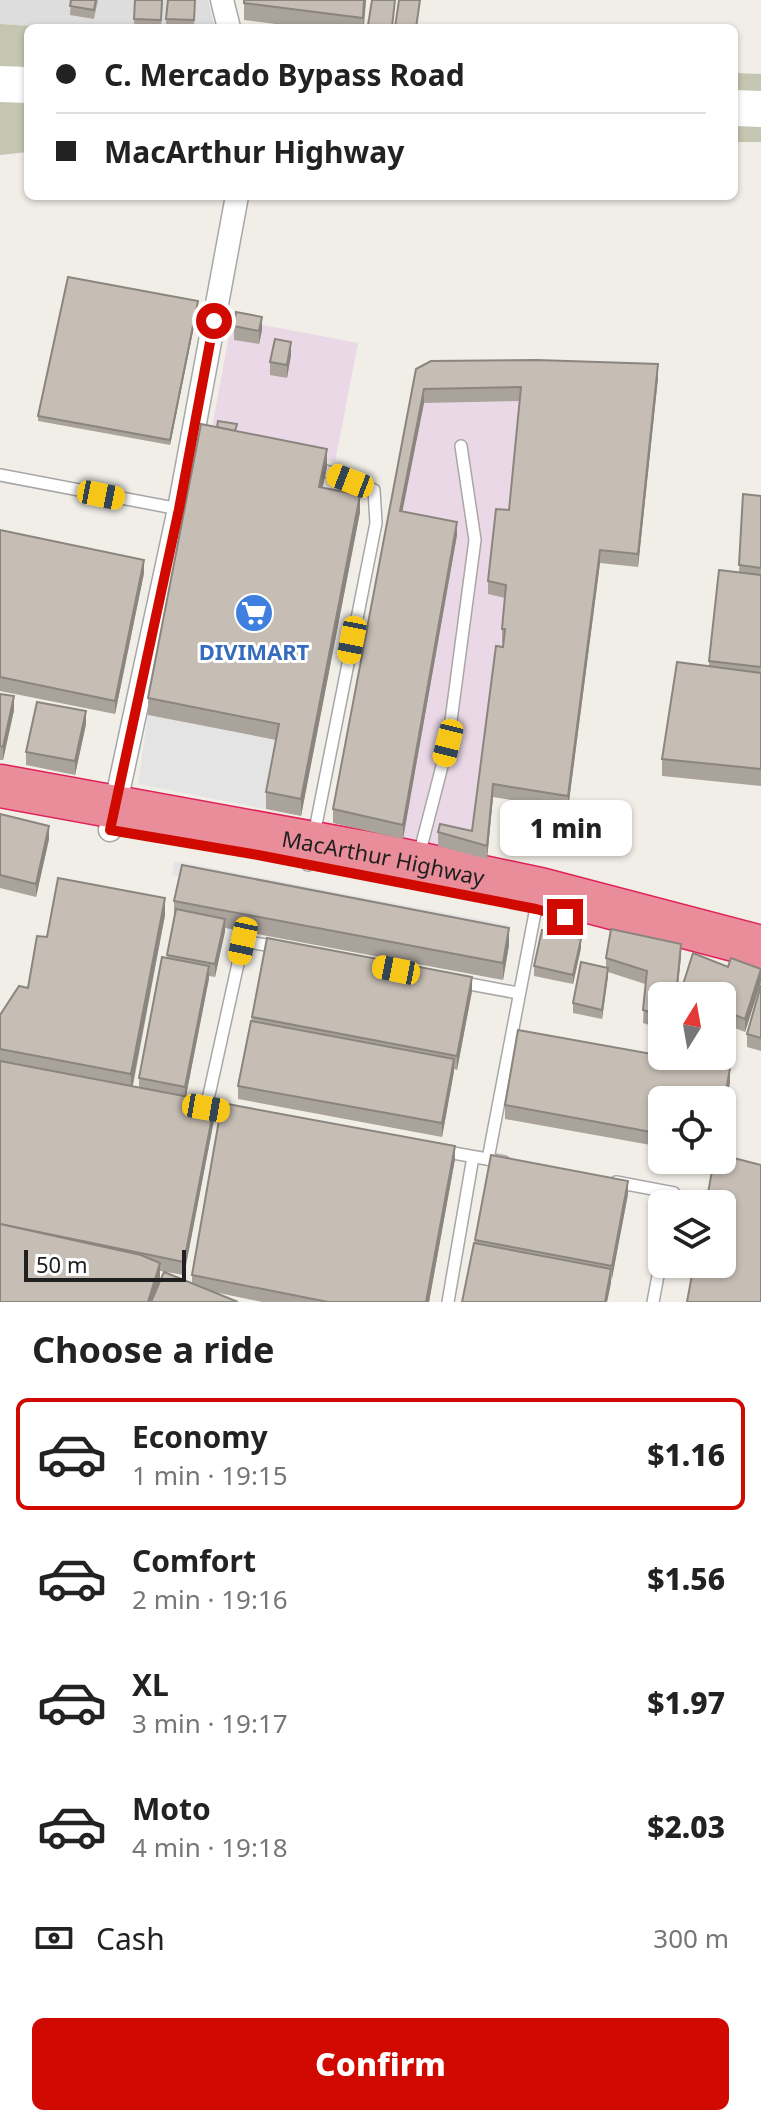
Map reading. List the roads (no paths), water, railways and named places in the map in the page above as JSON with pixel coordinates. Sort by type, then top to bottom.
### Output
[{"type":"highway","name":"MacArthur Highway","points":[[0,786],[113,818],[538,899],[761,947]]},
{"type":"highway","name":"MacArthur Highway","points":[[0,809],[113,818]]},
{"type":"highway","name":"MacArthur Highway","points":[[310,854],[417,869],[538,899],[761,969]]},
{"type":"street","points":[[222,0],[228,24]]},
{"type":"street","points":[[113,818],[179,509],[236,200]]},
{"type":"lane","points":[[417,869],[448,743],[475,540],[461,446]]},
{"type":"lane","points":[[310,854],[376,523],[374,490],[326,471]]},
{"type":"lane","points":[[0,475],[179,509]]},
{"type":"lane","points":[[488,1159],[538,899]]},
{"type":"lane","points":[[221,1111],[205,1111],[243,941],[289,949]]},
{"type":"lane","points":[[442,979],[518,993]]},
{"type":"lane","points":[[426,1148],[519,1165]]},
{"type":"lane","points":[[448,1302],[473,1157]]},
{"type":"lane","points":[[596,1179],[657,1190]]},
{"type":"lane","points":[[653,1302],[658,1278]]},
{"type":"place","name":"DIVIMART","points":[[254,613]]}]
